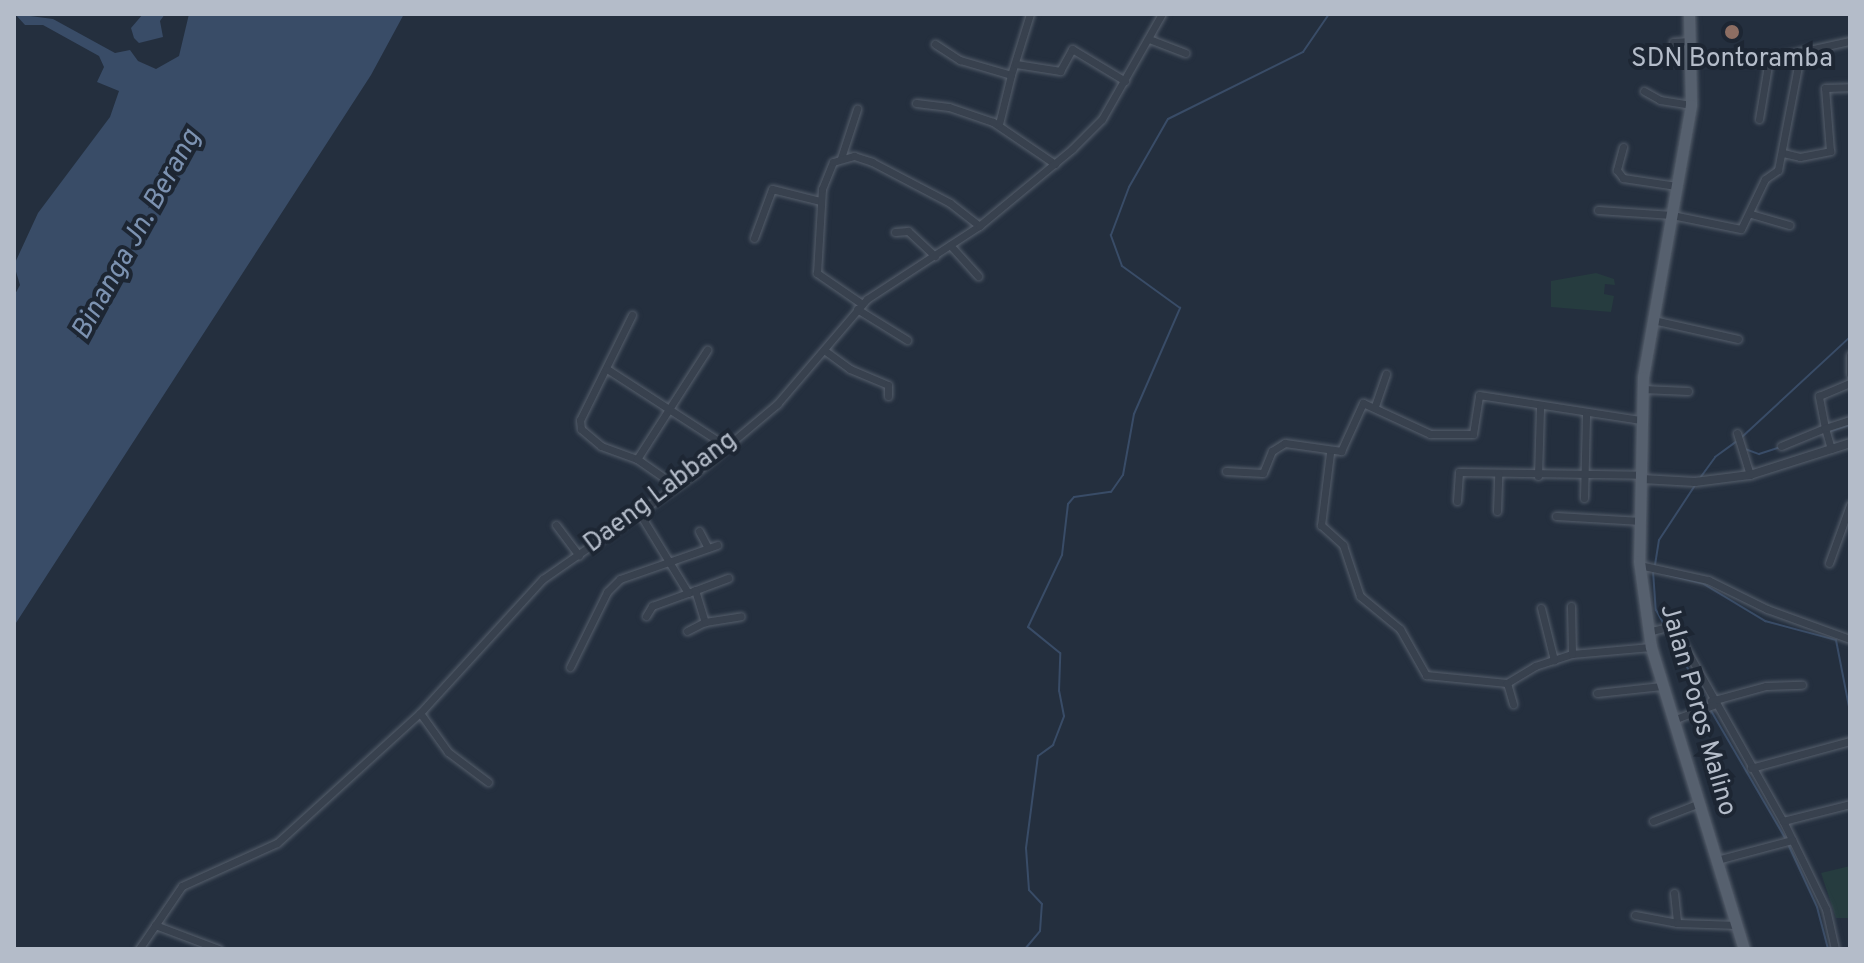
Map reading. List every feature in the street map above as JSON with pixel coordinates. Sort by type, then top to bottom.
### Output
[{"type":"main road","name":"Jalan Poros Malino","points":[[1689,14],[1694,40],[1691,105],[1642,389],[1641,521],[1649,567],[1651,647],[1744,949]]},
{"type":"street","points":[[999,124],[1030,14]]},
{"type":"street","name":"Daeng Labbang","points":[[139,949],[182,886],[266,851],[420,713],[532,590],[676,486],[794,388],[859,306],[979,226],[1055,164],[1102,119],[1162,14]]},
{"type":"street","points":[[1149,39],[1185,53]]},
{"type":"street","points":[[1673,42],[1694,40]]},
{"type":"street","points":[[1694,58],[1769,59],[1850,41]]},
{"type":"street","points":[[935,44],[960,60],[1011,75]]},
{"type":"street","points":[[1016,64],[1060,71],[1074,49],[1125,81]]},
{"type":"street","points":[[1598,210],[1672,215],[1741,229],[1751,214],[1765,179],[1778,170],[1801,51]]},
{"type":"street","points":[[1759,119],[1769,59]]},
{"type":"street","points":[[1783,153],[1800,157],[1830,151],[1825,88],[1850,87]]},
{"type":"street","points":[[1644,91],[1660,100],[1691,105]]},
{"type":"street","points":[[916,103],[949,107],[999,124],[1055,164]]},
{"type":"street","points":[[857,109],[841,158],[826,169],[820,201],[817,273],[907,340]]},
{"type":"street","points":[[1623,147],[1617,170],[1623,178],[1676,186]]},
{"type":"street","points":[[841,158],[872,162],[950,203],[979,226]]},
{"type":"street","points":[[754,238],[772,189],[820,201]]},
{"type":"street","points":[[1751,214],[1789,225]]},
{"type":"street","points":[[895,232],[908,231],[935,256]]},
{"type":"street","points":[[950,245],[978,276]]},
{"type":"street","points":[[632,315],[579,424],[601,446],[637,459],[676,486]]},
{"type":"street","points":[[1653,320],[1738,339]]},
{"type":"street","points":[[637,459],[707,350]]},
{"type":"street","points":[[824,350],[850,369],[888,385],[888,396]]},
{"type":"street","points":[[1850,355],[1850,374]]},
{"type":"street","points":[[607,369],[726,446]]},
{"type":"street","points":[[1375,406],[1386,374]]},
{"type":"street","points":[[1831,449],[1819,396],[1850,383]]},
{"type":"street","points":[[1642,389],[1688,391]]},
{"type":"street","points":[[1226,471],[1263,473],[1272,451],[1285,443],[1330,453],[1341,451],[1360,404],[1375,406],[1430,434],[1473,434],[1479,395],[1641,420]]},
{"type":"street","points":[[1538,476],[1540,408]]},
{"type":"street","points":[[1584,498],[1586,415]]},
{"type":"street","points":[[1781,446],[1850,420]]},
{"type":"street","points":[[1738,435],[1750,475]]},
{"type":"street","points":[[1457,501],[1459,472],[1711,482],[1750,475],[1850,443]]},
{"type":"street","points":[[1330,453],[1321,525],[1343,545],[1360,596],[1400,629],[1426,675],[1507,683],[1572,654],[1651,647]]},
{"type":"street","points":[[1497,511],[1498,474]]},
{"type":"street","points":[[1829,563],[1850,505]]},
{"type":"street","points":[[638,511],[691,591],[705,622]]},
{"type":"street","points":[[1556,516],[1641,521]]},
{"type":"street","points":[[556,525],[579,555]]},
{"type":"street","points":[[699,531],[708,548]]},
{"type":"street","points":[[570,667],[613,584],[717,545]]},
{"type":"street","points":[[1649,567],[1708,580],[1767,609],[1850,639]]},
{"type":"street","points":[[646,616],[652,606],[728,578]]},
{"type":"street","points":[[1571,606],[1572,654]]},
{"type":"street","points":[[1541,608],[1554,660]]},
{"type":"street","points":[[687,631],[705,622],[741,616]]},
{"type":"street","points":[[1653,631],[1670,627],[1783,821],[1790,841],[1826,909],[1835,949]]},
{"type":"street","points":[[1507,683],[1513,704]]},
{"type":"street","points":[[1673,720],[1712,703],[1766,686],[1802,685]]},
{"type":"street","points":[[1597,693],[1662,686]]},
{"type":"street","points":[[420,713],[448,752],[488,782]]},
{"type":"street","points":[[1751,768],[1850,741]]},
{"type":"street","points":[[1653,821],[1700,803]]},
{"type":"street","points":[[1783,821],[1850,804]]},
{"type":"street","points":[[1717,860],[1790,841]]},
{"type":"street","points":[[1674,893],[1677,923]]},
{"type":"street","points":[[1635,915],[1677,923],[1738,925]]},
{"type":"street","points":[[155,925],[219,949]]},
{"type":"green space","points":[[1596,273],[1614,279],[1615,285],[1605,284],[1604,294],[1614,296],[1611,312],[1551,307],[1551,281]]},
{"type":"green space","points":[[1850,866],[1850,918],[1836,918],[1821,873]]},
{"type":"water","name":"Binanga Jn. Berang","points":[[15,14],[53,19],[115,53],[130,50],[138,61],[156,69],[179,56],[189,14],[404,14],[371,75],[14,626],[14,296],[20,285],[14,265],[38,213],[110,117],[119,91],[97,82],[104,67],[99,56],[43,25],[25,25]]},
{"type":"water","points":[[143,14],[165,14],[160,21],[163,37],[139,43],[134,38],[131,28]]},
{"type":"waterway","points":[[1025,949],[1040,931],[1042,904],[1029,890],[1026,848],[1038,756],[1053,745],[1064,716],[1059,691],[1060,653],[1028,627],[1062,555],[1068,504],[1074,497],[1111,492],[1123,475],[1134,414],[1180,308],[1122,266],[1111,235],[1129,187],[1168,119],[1303,52],[1329,14]]},
{"type":"waterway","points":[[1742,437],[1850,337]]},
{"type":"waterway","points":[[1828,432],[1850,425]]},
{"type":"waterway","points":[[1700,478],[1715,457],[1737,441]]},
{"type":"waterway","points":[[1745,449],[1759,454],[1780,447]]},
{"type":"waterway","points":[[1655,565],[1659,540],[1694,487]]},
{"type":"waterway","points":[[1653,571],[1656,610],[1665,626]]},
{"type":"waterway","points":[[1665,574],[1702,583],[1765,621],[1836,640],[1850,712]]},
{"type":"waterway","points":[[1668,632],[1707,704]]},
{"type":"waterway","points":[[1710,709],[1785,838]]},
{"type":"waterway","points":[[1788,844],[1817,907],[1828,949]]},
{"type":"place","name":"SDN Bontoramba","points":[[1732,32]]}]
